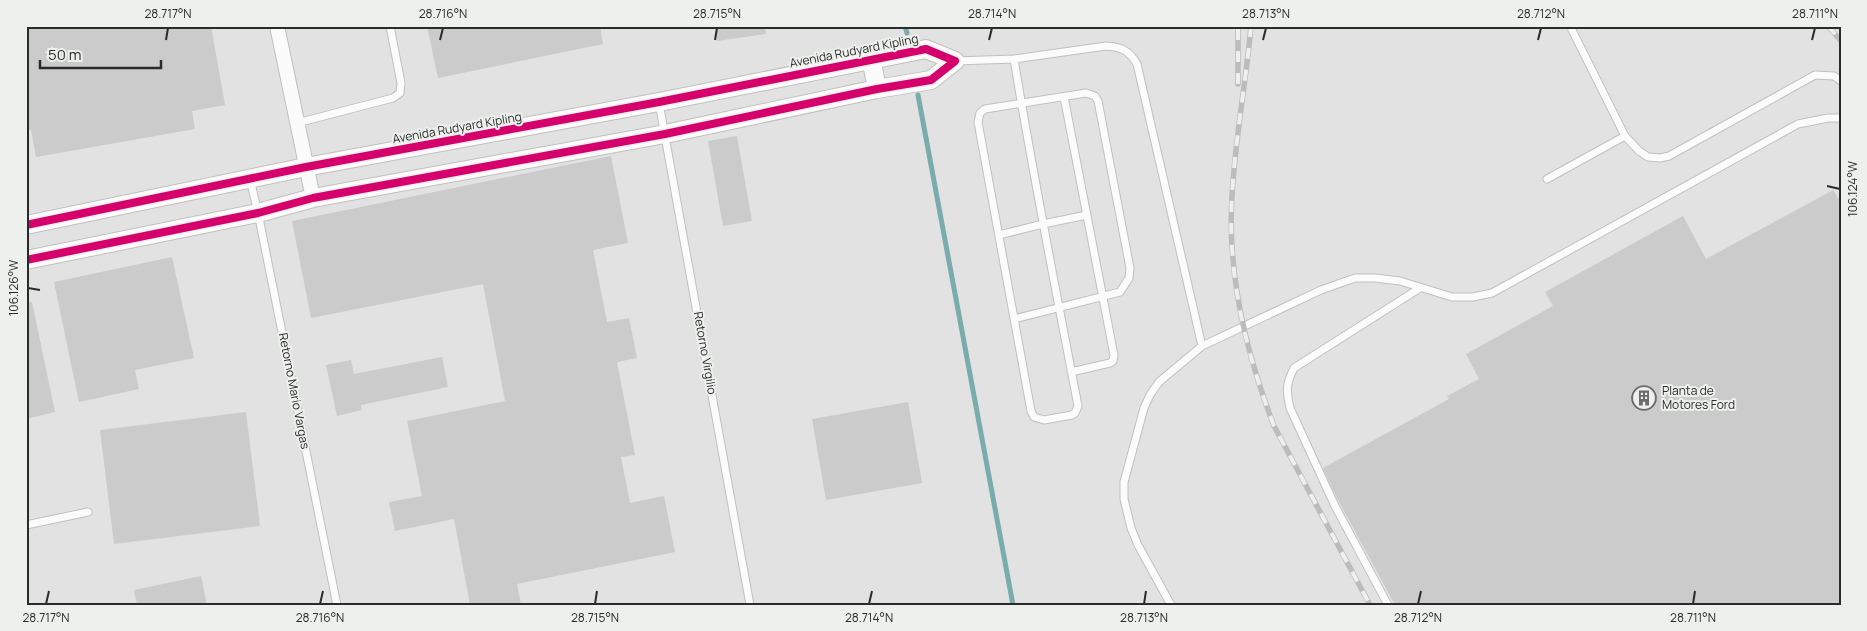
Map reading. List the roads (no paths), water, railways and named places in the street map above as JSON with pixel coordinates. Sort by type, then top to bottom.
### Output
[{"type":"street","points":[[277,26],[313,198]]},
{"type":"street","name":"Avenida Rudyard Kipling","points":[[26,225],[250,178],[659,102],[871,58],[926,49],[955,61]]},
{"type":"street","points":[[871,58],[876,89]]},
{"type":"street","points":[[26,260],[258,213],[313,198],[665,134],[876,89],[931,80],[955,61]]},
{"type":"lane","points":[[297,123],[393,98],[400,93],[401,84],[390,26]]},
{"type":"lane","points":[[1572,30],[1624,136],[1648,157],[1660,158],[1669,156],[1815,75],[1834,76],[1841,81]]},
{"type":"lane","points":[[955,61],[1014,59],[1106,46],[1120,47],[1131,54],[1136,64],[1202,346]]},
{"type":"lane","points":[[1014,59],[1021,103],[1043,224],[1059,308],[1071,372],[1078,406],[1075,413],[1044,420],[1034,417],[1031,411],[1014,319],[978,117],[985,109],[1021,103],[1064,97],[1086,93],[1095,96],[1098,101],[1130,268],[1129,278],[1120,292],[1103,297],[1059,308],[1014,319]]},
{"type":"lane","points":[[1064,97],[1114,359],[1110,363],[1071,372]]},
{"type":"lane","name":"Retorno Virgilio","points":[[659,102],[750,605]]},
{"type":"lane","points":[[1171,605],[1138,545],[1131,528],[1124,498],[1124,482],[1144,408],[1150,395],[1159,382],[1202,346],[1321,290],[1355,278],[1400,281],[1452,297],[1473,297],[1492,293],[1798,124],[1828,118],[1841,118]]},
{"type":"lane","points":[[1547,179],[1624,136]]},
{"type":"lane","name":"Retorno Mario Vargas","points":[[250,178],[337,605]]},
{"type":"lane","points":[[999,235],[1087,215]]},
{"type":"lane","points":[[1388,605],[1334,506],[1290,408],[1287,382],[1294,368],[1420,288]]},
{"type":"lane","points":[[26,525],[88,512]]},
{"type":"waterway","points":[[905,26],[907,33]]},
{"type":"waterway","points":[[918,95],[1013,605]]},
{"type":"railway","points":[[1238,26],[1238,84]]},
{"type":"railway","points":[[1251,26],[1232,196],[1231,226],[1233,255],[1241,313],[1255,370],[1274,426],[1370,605]]},
{"type":"railway","points":[[1828,26],[1841,41]]},
{"type":"place","name":"Planta de Motores Ford","points":[[1644,398]]}]
